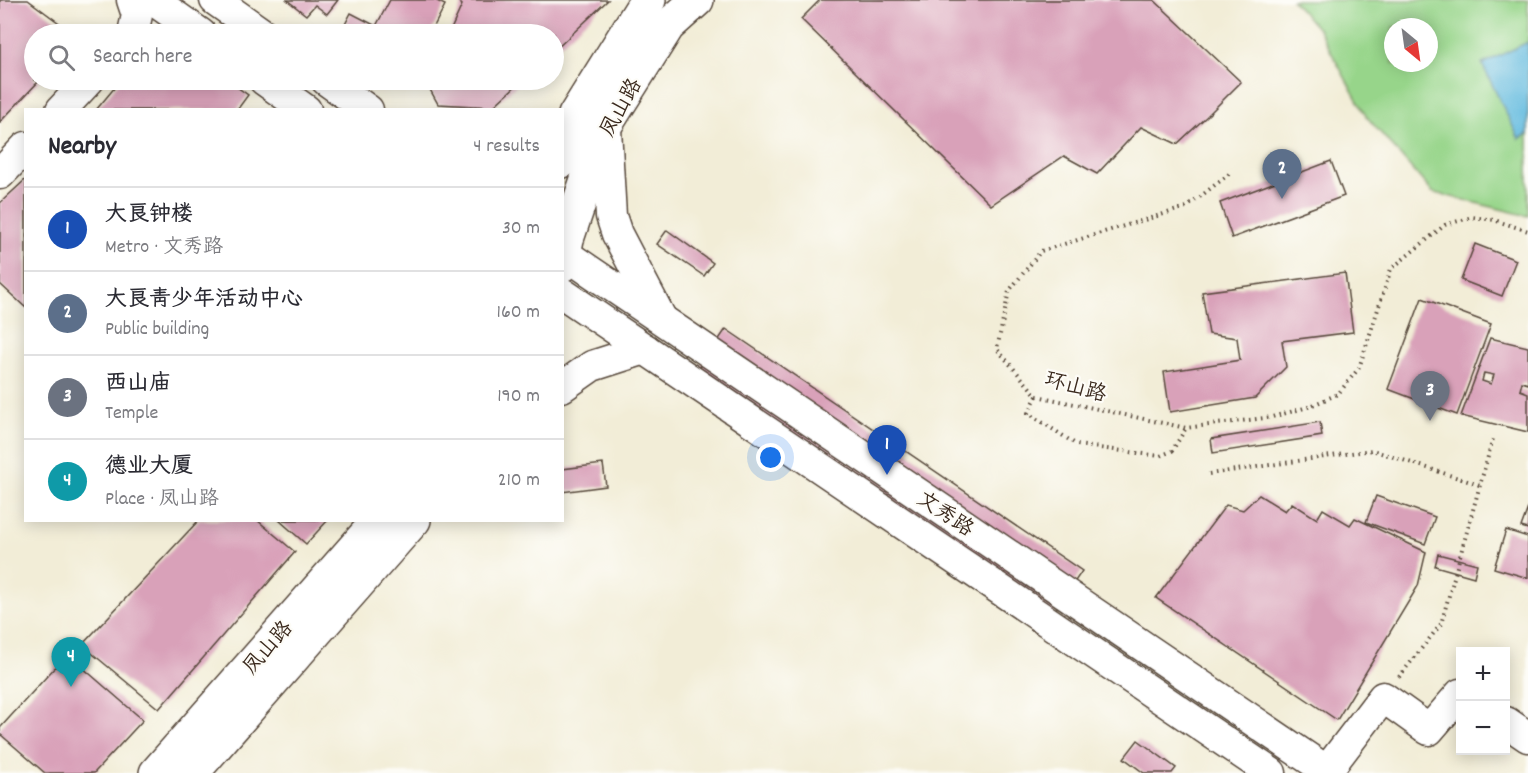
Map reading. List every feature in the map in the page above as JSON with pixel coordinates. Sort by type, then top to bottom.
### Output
[{"type":"main road","name":"凤山路","points":[[564,252],[605,126],[668,26],[697,0]]},
{"type":"main road","name":"凤山路","points":[[564,148],[569,117],[642,2]]},
{"type":"main road","name":"凤山路","points":[[156,773],[377,522]]},
{"type":"main road","name":"凤山路","points":[[192,773],[412,522]]},
{"type":"street","points":[[132,0],[137,15],[137,24]]},
{"type":"street","points":[[153,0],[187,24]]},
{"type":"street","points":[[215,0],[249,24]]},
{"type":"street","points":[[63,108],[80,90]]},
{"type":"street","points":[[278,90],[303,108]]},
{"type":"street","points":[[340,90],[365,108]]},
{"type":"street","points":[[605,126],[611,216],[616,234],[662,321]]},
{"type":"street","points":[[0,174],[24,149]]},
{"type":"street","name":"文秀路","points":[[564,258],[662,321],[1327,772]]},
{"type":"street","name":"文秀路","points":[[564,294],[1271,773]]},
{"type":"street","points":[[564,386],[592,366],[645,349]]},
{"type":"street","points":[[1327,772],[1383,697],[1429,730],[1456,700]]},
{"type":"street","points":[[1510,725],[1528,737]]},
{"type":"path","name":"环山路","points":[[1229,174],[1187,207],[1041,251],[1009,291],[997,349],[1037,396],[1186,428],[1272,417],[1308,407],[1338,394],[1359,368],[1391,270],[1445,225],[1472,217],[1494,220],[1528,231]]},
{"type":"path","points":[[1037,396],[1028,413],[1077,445],[1160,456],[1172,451],[1186,428]]},
{"type":"path","points":[[1383,697],[1441,624],[1494,435]]},
{"type":"path","points":[[1209,474],[1372,450],[1480,485]]},
{"type":"green space","points":[[1292,0],[1528,0],[1528,216],[1432,192],[1366,116],[1319,30]]},
{"type":"water","points":[[1528,42],[1528,134],[1519,139],[1482,64]]},
{"type":"building","points":[[0,0],[28,0],[60,24],[24,24],[24,90],[30,90],[0,122]]},
{"type":"building","points":[[287,0],[338,0],[327,14],[315,5],[306,15]]},
{"type":"building","points":[[390,0],[435,0],[445,5],[435,24],[377,24]]},
{"type":"building","points":[[457,0],[608,0],[564,42],[564,24],[453,24],[462,5]]},
{"type":"building","points":[[820,0],[1154,0],[1241,82],[1177,144],[1141,127],[1097,174],[1064,156],[991,205],[801,19]]},
{"type":"building","points":[[351,13],[372,24],[345,24]]},
{"type":"building","points":[[113,90],[241,90],[248,95],[238,108],[98,108]]},
{"type":"building","points":[[430,90],[511,90],[493,107],[438,104]]},
{"type":"building","points":[[1331,161],[1344,196],[1232,238],[1220,203]]},
{"type":"building","points":[[24,181],[24,306],[0,284],[0,203]]},
{"type":"building","points":[[667,230],[713,263],[704,276],[657,244]]},
{"type":"building","points":[[1475,244],[1516,260],[1502,296],[1461,280]]},
{"type":"building","points":[[1345,273],[1353,332],[1282,341],[1286,367],[1255,398],[1170,412],[1164,372],[1240,360],[1237,338],[1209,334],[1202,292]]},
{"type":"building","points":[[1422,298],[1491,324],[1457,415],[1388,389]]},
{"type":"building","points":[[726,329],[1082,571],[1048,621],[692,379]]},
{"type":"building","points":[[1490,338],[1528,347],[1528,384],[1522,382],[1520,390],[1528,393],[1528,432],[1461,416]],"holes":[[[1484,373],[1494,375],[1491,384],[1482,381]]]},
{"type":"building","points":[[1320,422],[1322,436],[1213,453],[1211,439]]},
{"type":"building","points":[[603,464],[606,486],[564,492],[564,469]]},
{"type":"building","points":[[1259,495],[1285,511],[1292,503],[1317,519],[1323,509],[1350,525],[1355,518],[1426,552],[1418,586],[1337,720],[1156,598],[1226,505],[1243,510]]},
{"type":"building","points":[[1376,496],[1435,517],[1425,544],[1366,522]]},
{"type":"building","points":[[1528,508],[1528,529],[1521,527]]},
{"type":"building","points":[[197,522],[259,522],[295,552],[159,709],[82,645]]},
{"type":"building","points":[[281,522],[326,522],[306,544]]},
{"type":"building","points":[[1506,530],[1528,537],[1528,578],[1494,568]]},
{"type":"building","points":[[1438,554],[1477,564],[1474,577],[1435,566]]},
{"type":"building","points":[[67,654],[143,720],[94,773],[45,773],[0,734],[0,728]]},
{"type":"building","points":[[1138,740],[1176,768],[1172,773],[1144,773],[1124,758]]},
{"type":"place","name":"大良青少年活动中心","points":[[1282,199]]},
{"type":"place","name":"西山庙","points":[[1430,421]]},
{"type":"place","name":"大良钟楼","points":[[887,475]]},
{"type":"place","name":"德业大厦","points":[[71,687]]}]
